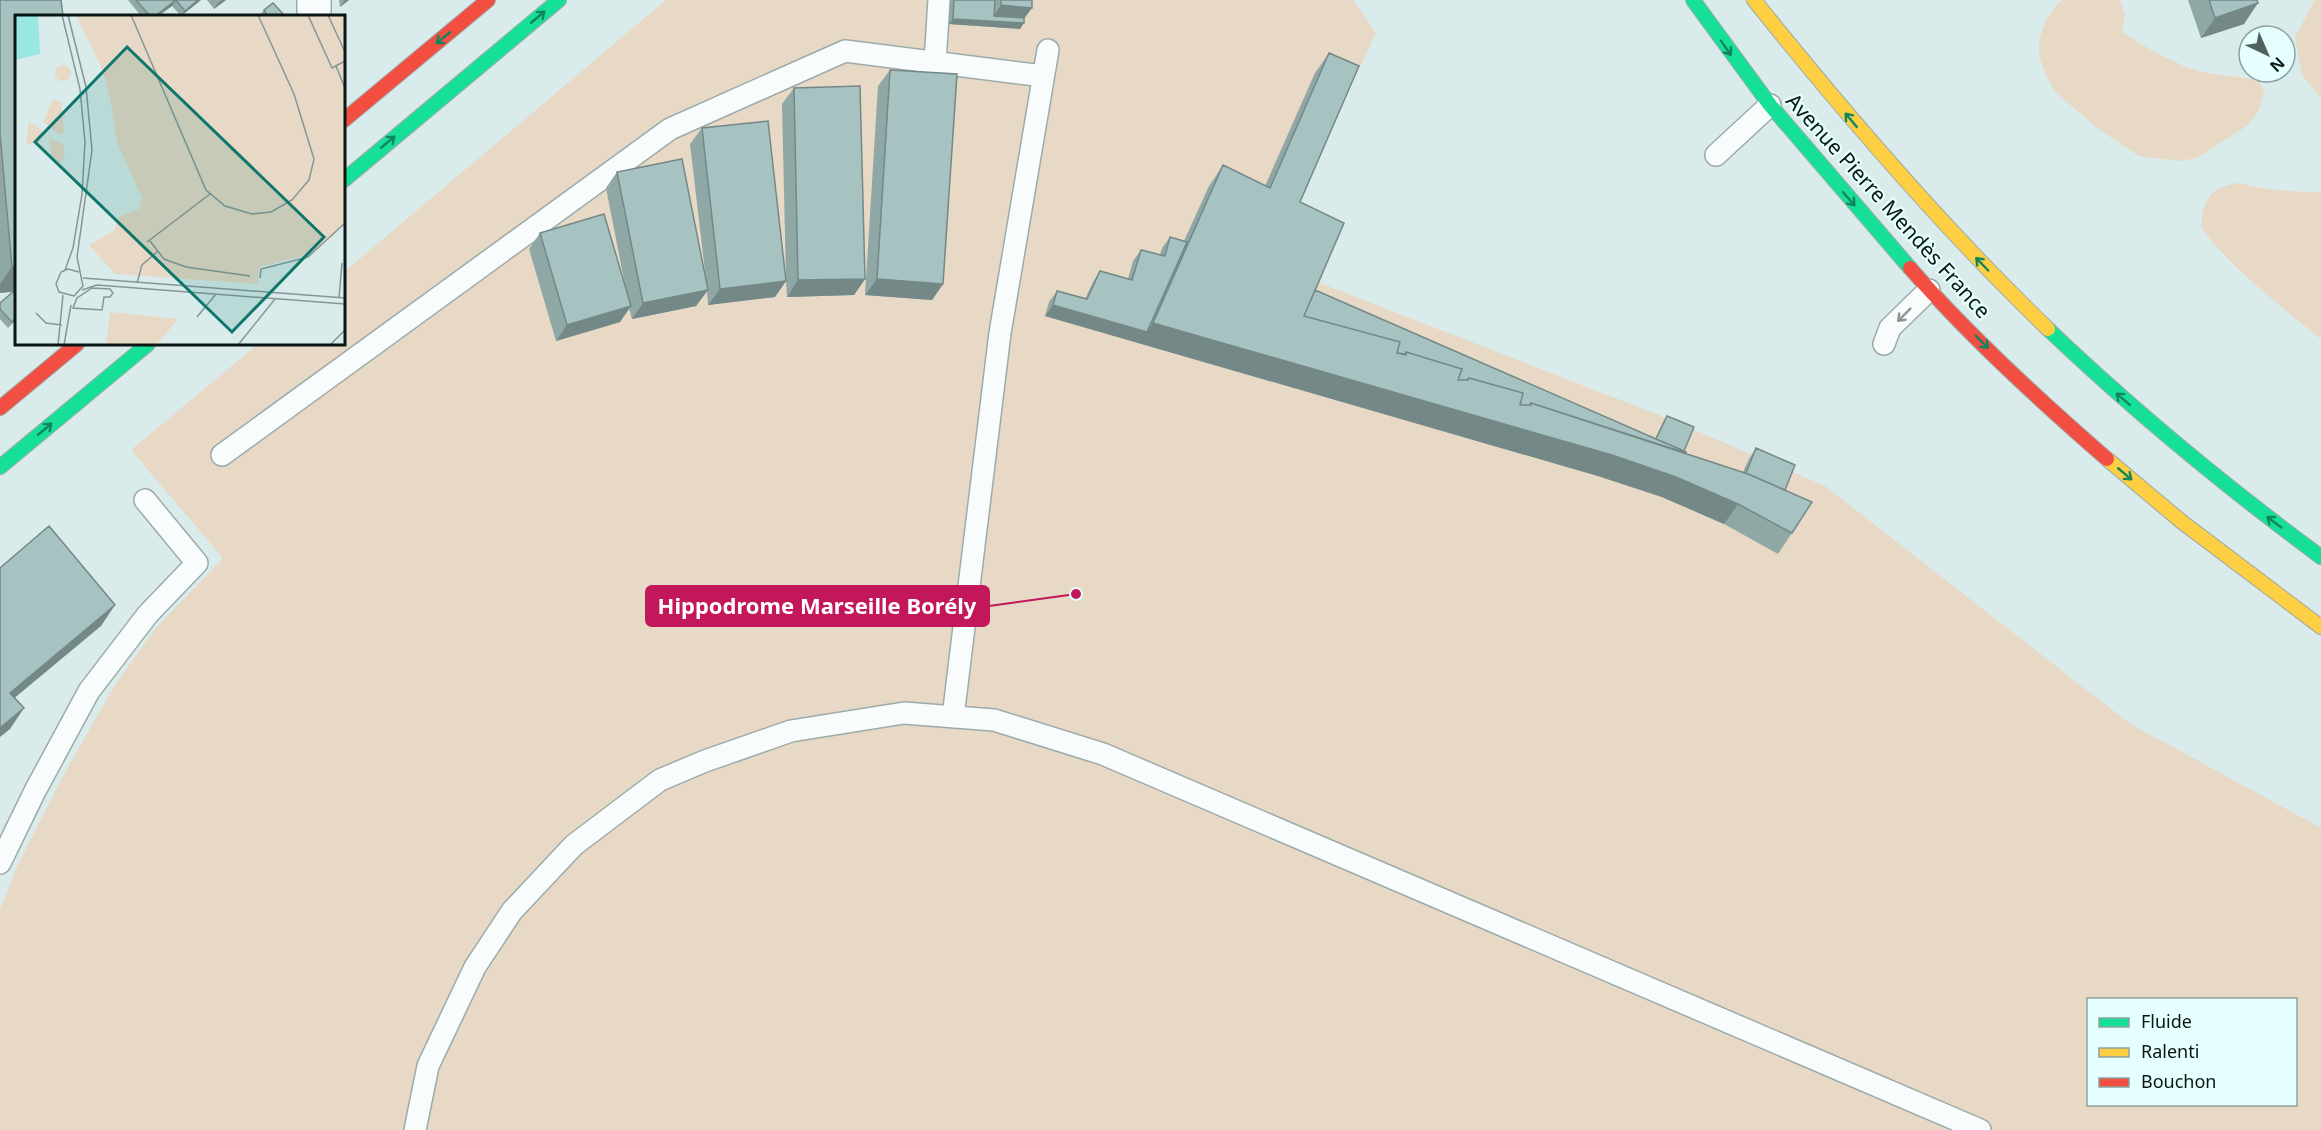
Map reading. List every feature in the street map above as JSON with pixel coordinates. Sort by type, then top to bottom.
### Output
[{"type":"street","points":[[345,119],[488,0]]},
{"type":"street","points":[[345,179],[559,0]]},
{"type":"street","name":"Avenue Pierre Mendès France","points":[[1693,0],[1770,105],[1929,290],[2037,397],[2083,438],[2182,522],[2321,627]]},
{"type":"street","name":"Avenue Pierre Mendès France","points":[[1754,0],[1807,68],[1928,208],[2013,297],[2117,394],[2217,479],[2321,557]]},
{"type":"street","points":[[0,408],[76,345]]},
{"type":"street","points":[[0,467],[147,345]]},
{"type":"lane","points":[[935,63],[939,0]]},
{"type":"lane","points":[[953,717],[1000,333],[1048,50]]},
{"type":"lane","points":[[222,455],[670,129],[845,51],[1044,76]]},
{"type":"lane","points":[[1716,155],[1770,105]]},
{"type":"lane","points":[[1884,344],[1890,328],[1929,290]]},
{"type":"lane","points":[[0,864],[35,791],[89,691],[148,614],[197,563],[146,500]]},
{"type":"lane","points":[[415,1130],[428,1066],[475,967],[512,911],[573,845],[660,780],[705,761],[791,731],[904,713],[994,720],[1103,754],[1980,1130]]},
{"type":"shaded area","points":[[666,0],[1353,0],[1376,33],[1286,222],[1330,243],[1320,283],[1664,417],[1825,486],[2129,723],[2321,828],[2321,1130],[0,1130],[0,909],[18,864],[70,763],[115,685],[155,629],[223,558],[131,450],[257,345],[345,345],[345,271]]},
{"type":"shaded area","points":[[2063,0],[2120,0],[2125,16],[2122,31],[2149,49],[2172,61],[2202,72],[2237,77],[2237,84],[2260,84],[2264,93],[2258,112],[2248,125],[2197,158],[2178,161],[2139,156],[2100,130],[2055,92],[2046,75],[2039,56],[2039,40],[2046,20],[2058,3]]},
{"type":"shaded area","points":[[2315,0],[2321,0],[2321,99],[2302,75],[2297,33]]},
{"type":"shaded area","points":[[2239,183],[2279,190],[2321,192],[2321,339],[2273,300],[2226,257],[2201,227],[2206,202],[2210,196],[2221,188]]},
{"type":"building","points":[[0,0],[61,0],[63,15],[15,15],[15,267],[12,267],[0,134]]},
{"type":"building","points":[[136,0],[176,0],[156,15],[149,15]]},
{"type":"building","points":[[176,0],[198,0],[185,11]]},
{"type":"building","points":[[954,0],[995,0],[994,16],[1024,18],[1024,23],[953,19]]},
{"type":"building","points":[[1001,0],[1032,0],[1032,8],[1001,5]]},
{"type":"building","points":[[2209,0],[2257,0],[2258,3],[2215,18]]},
{"type":"building","points":[[273,3],[284,15],[267,15],[264,10]]},
{"type":"building","points":[[1329,53],[1359,66],[1300,202],[1344,223],[1304,316],[1400,342],[1397,353],[1406,355],[1406,352],[1462,369],[1458,380],[1469,378],[1523,393],[1520,405],[1531,405],[1531,403],[1748,474],[1812,502],[1792,533],[1738,504],[1676,477],[1612,455],[1153,323],[1223,165],[1270,188]]},
{"type":"building","points":[[890,70],[957,74],[943,284],[877,279]]},
{"type":"building","points":[[860,86],[865,279],[798,280],[794,88]]},
{"type":"building","points":[[768,121],[786,281],[720,289],[702,128]]},
{"type":"building","points":[[682,159],[708,290],[643,303],[617,172]]},
{"type":"building","points":[[604,214],[631,306],[567,325],[540,233]]},
{"type":"building","points":[[1170,237],[1187,242],[1147,332],[1053,305],[1057,291],[1087,299],[1100,271],[1132,280],[1141,250],[1165,256]]},
{"type":"building","points":[[1315,290],[1686,453],[1531,403],[1520,405],[1523,393],[1469,378],[1458,380],[1462,369],[1406,352],[1405,354],[1397,353],[1400,342],[1304,316]]},
{"type":"building","points":[[14,291],[15,319],[12,322],[0,309],[0,303]]},
{"type":"building","points":[[1667,416],[1694,427],[1684,451],[1656,439]]},
{"type":"building","points":[[1756,448],[1795,465],[1785,490],[1746,473]]},
{"type":"building","points":[[49,526],[115,605],[10,693],[24,708],[0,728],[0,568]]},
{"type":"traffic: fast","points":[[345,179],[559,0]]},
{"type":"traffic: fast","points":[[1693,0],[1770,105],[1910,268]]},
{"type":"traffic: fast","points":[[2048,329],[2181,448],[2321,557]]},
{"type":"traffic: fast","points":[[0,467],[147,345]]},
{"type":"traffic: slow","points":[[1754,0],[1896,169],[1970,251],[2048,329]]},
{"type":"traffic: slow","points":[[2107,459],[2182,522],[2321,627]]},
{"type":"traffic: jam","points":[[345,119],[488,0]]},
{"type":"traffic: jam","points":[[1910,268],[2005,367],[2107,459]]},
{"type":"traffic: jam","points":[[0,408],[76,345]]},
{"type":"place","name":"Hippodrome Marseille Borély","points":[[1076,594]]}]
